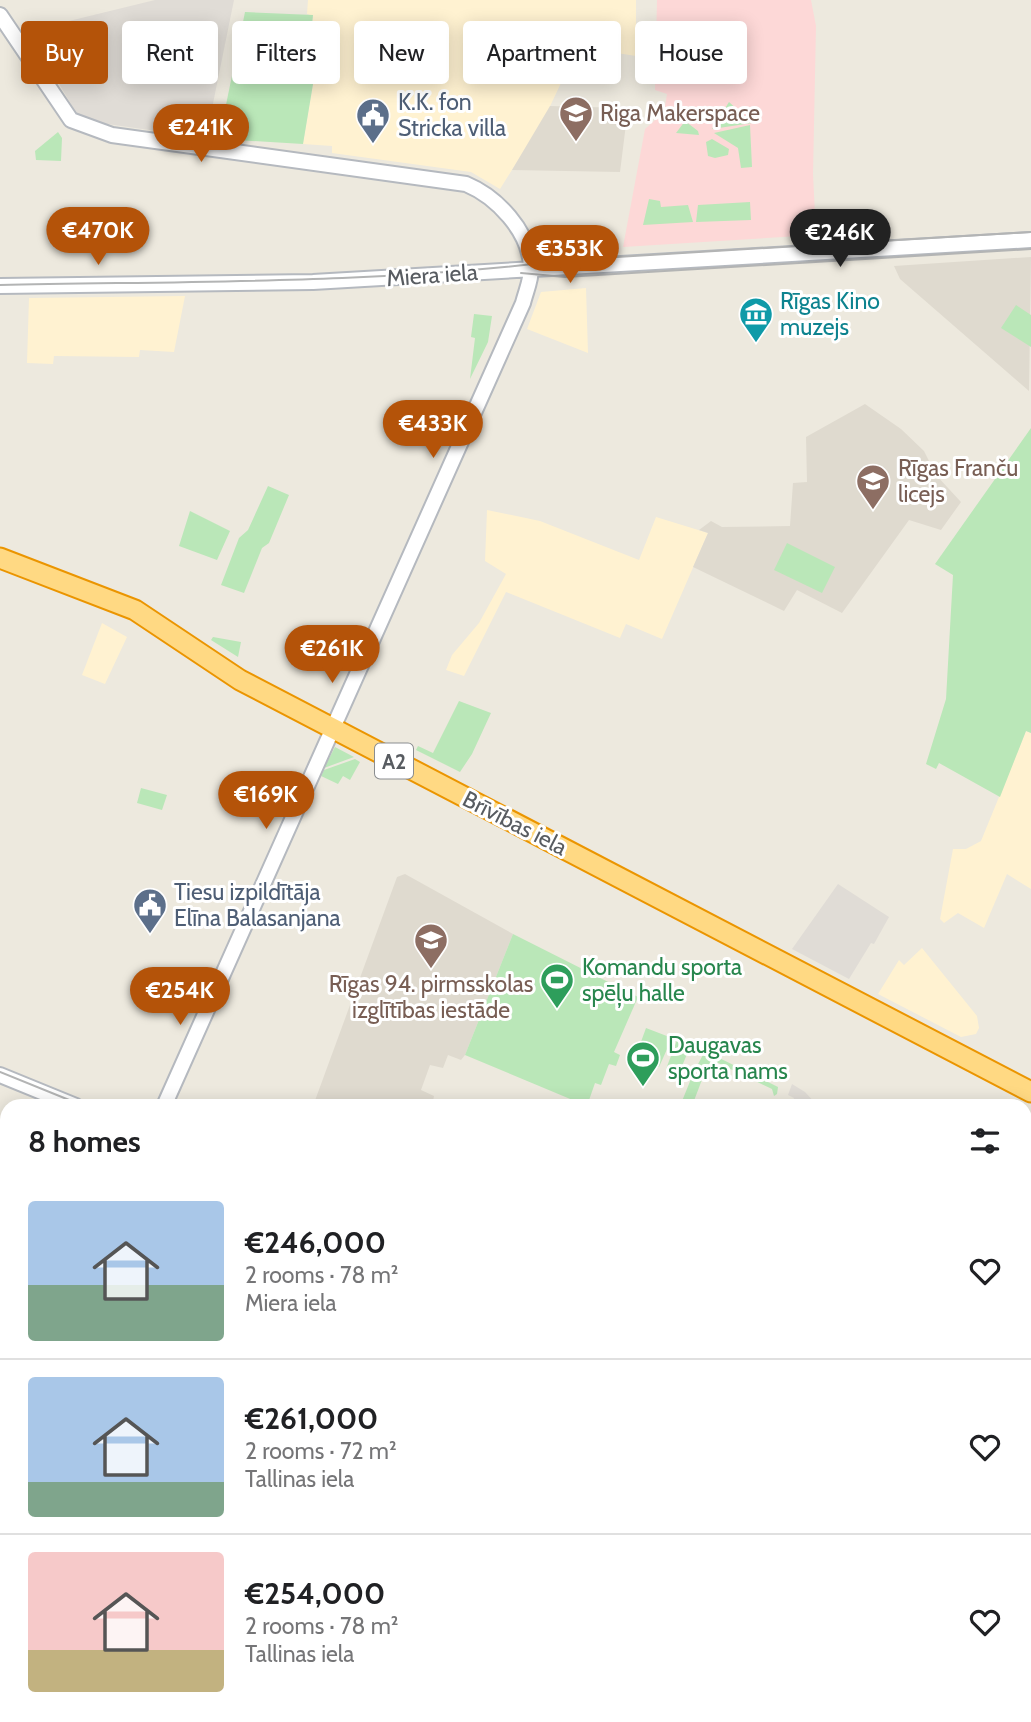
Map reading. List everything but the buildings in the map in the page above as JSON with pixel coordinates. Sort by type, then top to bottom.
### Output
[{"type":"highway","name":"Brīvības iela","points":[[0,558],[148,617],[240,680],[1031,1092]]},
{"type":"street","points":[[0,15],[71,120],[112,135],[466,184],[495,202],[517,227],[528,247],[531,270],[523,303],[167,1099]]},
{"type":"street","name":"Miera iela","points":[[0,286],[313,282],[1031,240]]},
{"type":"street","points":[[0,1075],[59,1099]]},
{"type":"shaded area","points":[[155,0],[234,0],[218,79],[218,21],[122,21],[122,84],[217,84],[206,138],[93,122],[78,116],[59,84],[108,84],[108,21],[69,21]]},
{"type":"shaded area","points":[[308,0],[636,0],[635,56],[621,54],[621,21],[463,21],[463,84],[561,84],[544,119],[500,189],[471,172],[332,153],[332,146],[303,144],[313,84],[340,84],[340,21],[312,21],[313,16],[307,14]]},
{"type":"shaded area","points":[[657,0],[811,0],[816,26],[813,174],[816,235],[623,247],[645,129],[664,112],[667,94],[655,90],[655,84],[747,84],[747,21],[657,21]]},
{"type":"shaded area","name":"Riga Makerspace","points":[[550,106],[628,108],[620,172],[512,170]]},
{"type":"shaded area","points":[[1031,257],[1029,391],[900,279],[894,266]]},
{"type":"shaded area","points":[[586,288],[588,353],[527,329],[541,292]]},
{"type":"shaded area","points":[[185,296],[174,352],[140,350],[139,357],[54,356],[53,364],[27,363],[29,298]]},
{"type":"shaded area","name":"Rīgas Franču licejs","points":[[865,404],[901,429],[924,451],[936,475],[961,502],[941,530],[909,520],[842,613],[797,590],[784,611],[693,567],[708,533],[699,530],[711,521],[722,527],[790,526],[793,483],[807,482],[806,437]]},
{"type":"shaded area","points":[[487,510],[540,521],[639,560],[656,517],[708,533],[662,639],[626,624],[620,638],[506,592],[464,676],[446,670],[452,655],[479,623],[506,574],[485,561]]},
{"type":"shaded area","points":[[102,623],[127,637],[105,684],[82,675]]},
{"type":"shaded area","points":[[1026,731],[1031,733],[1031,889],[1007,874],[984,928],[958,913],[944,923],[940,919],[953,849],[966,849],[981,841]]},
{"type":"shaded area","name":"Rīgas 94. pirmsskolas izglītības iestāde","points":[[405,874],[513,934],[465,1055],[461,1060],[448,1055],[443,1068],[430,1065],[421,1090],[434,1096],[433,1099],[316,1099],[397,877]]},
{"type":"shaded area","points":[[838,884],[889,917],[849,979],[792,949]]},
{"type":"shaded area","points":[[922,948],[977,1016],[979,1028],[976,1034],[961,1037],[878,994],[899,960],[904,965]]},
{"type":"shaded area","points":[[792,1084],[812,1099],[794,1099],[788,1095]]},
{"type":"green space","points":[[245,12],[313,15],[312,21],[243,21]]},
{"type":"green space","points":[[232,76],[232,84],[313,84],[303,144],[219,139]]},
{"type":"green space","points":[[729,102],[752,123],[712,129]]},
{"type":"green space","points":[[685,121],[698,131],[699,135],[676,133]]},
{"type":"green space","points":[[750,125],[752,167],[741,168],[738,148],[714,133]]},
{"type":"green space","points":[[58,132],[62,138],[61,161],[36,160],[35,151]]},
{"type":"green space","points":[[712,139],[729,149],[728,155],[715,158],[708,156],[706,142]]},
{"type":"green space","points":[[649,199],[660,201],[661,207],[688,205],[693,222],[643,225]]},
{"type":"green space","points":[[750,202],[751,220],[696,222],[698,205]]},
{"type":"green space","points":[[1016,305],[1031,315],[1031,347],[1001,328]]},
{"type":"green space","points":[[474,314],[492,316],[488,342],[470,379],[475,338],[471,337]]},
{"type":"green space","points":[[1031,428],[1031,733],[1026,731],[1000,797],[939,763],[936,769],[926,764],[946,699],[953,575],[935,564]]},
{"type":"green space","points":[[268,486],[289,495],[269,543],[262,548],[244,593],[221,585],[239,538],[248,530]]},
{"type":"green space","points":[[190,511],[230,531],[217,560],[179,546]]},
{"type":"green space","points":[[787,543],[835,567],[822,593],[774,570]]},
{"type":"green space","points":[[213,637],[241,642],[238,657],[211,640]]},
{"type":"green space","points":[[459,701],[491,713],[472,754],[460,772],[416,750],[418,746],[433,753]]},
{"type":"green space","points":[[335,747],[354,757],[324,768]]},
{"type":"green space","points":[[355,759],[360,762],[350,780],[343,776],[338,784],[321,776],[324,770]]},
{"type":"green space","points":[[141,788],[167,795],[162,810],[137,803]]},
{"type":"green space","name":"Komandu sporta spēļu halle","points":[[513,934],[638,997],[614,1052],[620,1055],[616,1066],[609,1064],[601,1085],[595,1083],[589,1099],[570,1099],[465,1055]]},
{"type":"green space","points":[[646,1028],[672,1038],[659,1067],[644,1061],[634,1061]]},
{"type":"green space","points":[[677,1040],[690,1047],[677,1078],[668,1075],[666,1069]]},
{"type":"green space","points":[[705,1051],[778,1087],[777,1094],[774,1096],[772,1089],[712,1060],[707,1070],[697,1066]]},
{"type":"green space","points":[[693,1074],[703,1077],[695,1099],[683,1099]]},
{"type":"tram line","points":[[0,285],[355,277],[496,268],[567,260],[1031,232]]},
{"type":"tram line","points":[[521,273],[565,277],[1031,249]]},
{"type":"tram line","points":[[0,1072],[67,1099]]},
{"type":"place","name":"Riga Makerspace","points":[[576,143]]},
{"type":"place","name":"K.K. fon Stricka villa","points":[[373,145]]},
{"type":"place","name":"Rīgas Kino muzejs","points":[[756,344]]},
{"type":"place","name":"Rīgas Franču licejs","points":[[873,511]]},
{"type":"place","name":"Tiesu izpildītāja Elīna Balasanjana","points":[[150,935]]},
{"type":"place","name":"Rīgas 94. pirmsskolas izglītības iestāde","points":[[431,970]]},
{"type":"place","name":"Komandu sporta spēļu halle","points":[[557,1010]]},
{"type":"place","name":"Daugavas sporta nams","points":[[643,1088]]}]
